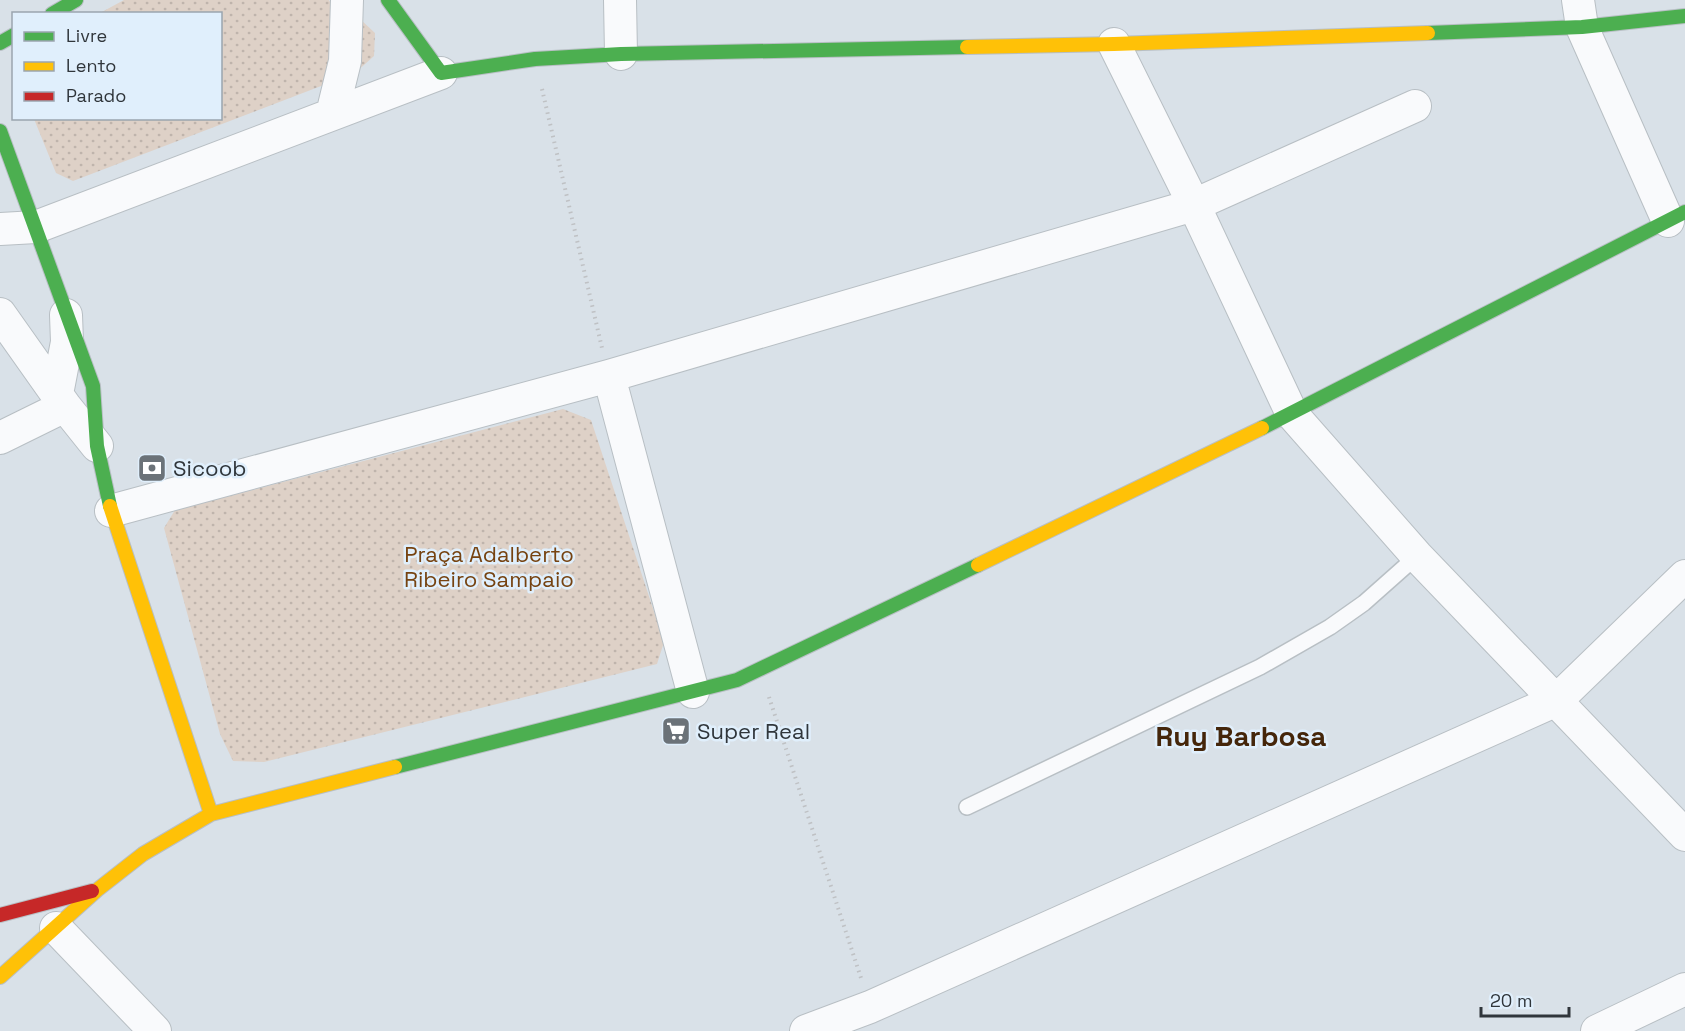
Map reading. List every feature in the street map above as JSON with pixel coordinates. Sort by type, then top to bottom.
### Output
[{"type":"main road","points":[[55,12],[76,0]]},
{"type":"main road","points":[[388,0],[441,73],[535,59],[621,54],[1114,44],[1580,14],[1685,16]]},
{"type":"main road","points":[[0,130],[93,386],[97,446],[111,511],[211,814]]},
{"type":"main road","points":[[0,977],[97,890],[143,854],[211,814],[737,680],[1292,414],[1676,217]]},
{"type":"main road","points":[[0,915],[97,890]]},
{"type":"street","points":[[332,114],[345,61],[347,0]]},
{"type":"street","points":[[620,0],[621,54]]},
{"type":"street","points":[[1580,14],[1676,217]]},
{"type":"street","points":[[1114,44],[1194,205],[1292,414],[1417,556],[1685,835]]},
{"type":"street","points":[[0,229],[36,227],[441,73]]},
{"type":"street","points":[[111,511],[609,376],[1194,205],[1415,106]]},
{"type":"street","points":[[61,400],[67,342],[65,308]]},
{"type":"street","points":[[0,314],[97,446]]},
{"type":"street","points":[[609,376],[693,692]]},
{"type":"street","points":[[2,431],[61,400]]},
{"type":"street","points":[[806,1031],[870,1007],[1557,700],[1685,576]]},
{"type":"street","points":[[56,928],[155,1031]]},
{"type":"street","points":[[1597,1031],[1642,1022],[1685,988]]},
{"type":"lane","points":[[968,807],[1260,667],[1330,627],[1364,603],[1417,556]]},
{"type":"path","points":[[535,59],[609,376]]},
{"type":"path","points":[[761,670],[870,1007]]},
{"type":"green space","points":[[124,0],[329,0],[334,10],[360,19],[375,33],[374,56],[355,73],[73,181],[56,173],[34,120],[222,120],[222,12],[102,12]]},
{"type":"green space","name":"Praça Adalberto Ribeiro Sampaio","points":[[563,409],[591,420],[664,642],[657,664],[264,762],[233,761],[220,734],[164,528],[175,510]]},
{"type":"traffic: fast","points":[[55,12],[76,0]]},
{"type":"traffic: fast","points":[[388,0],[441,73],[535,59],[621,54],[967,47]]},
{"type":"traffic: fast","points":[[1428,33],[1582,27],[1685,16]]},
{"type":"traffic: fast","points":[[0,43],[12,36]]},
{"type":"traffic: fast","points":[[0,131],[93,386],[97,446],[110,506]]},
{"type":"traffic: fast","points":[[1262,428],[1685,212]]},
{"type":"traffic: fast","points":[[395,767],[737,680],[978,565]]},
{"type":"traffic: slow","points":[[967,47],[1428,33]]},
{"type":"traffic: slow","points":[[978,565],[1262,428]]},
{"type":"traffic: slow","points":[[110,506],[211,814]]},
{"type":"traffic: slow","points":[[0,977],[97,890],[143,854],[211,814],[395,767]]},
{"type":"traffic: jam","points":[[0,915],[92,891]]},
{"type":"place","name":"Sicoob","points":[[152,468]]},
{"type":"place","name":"Super Real","points":[[676,731]]},
{"type":"district","name":"Ruy Barbosa","points":[[1241,736]]}]
